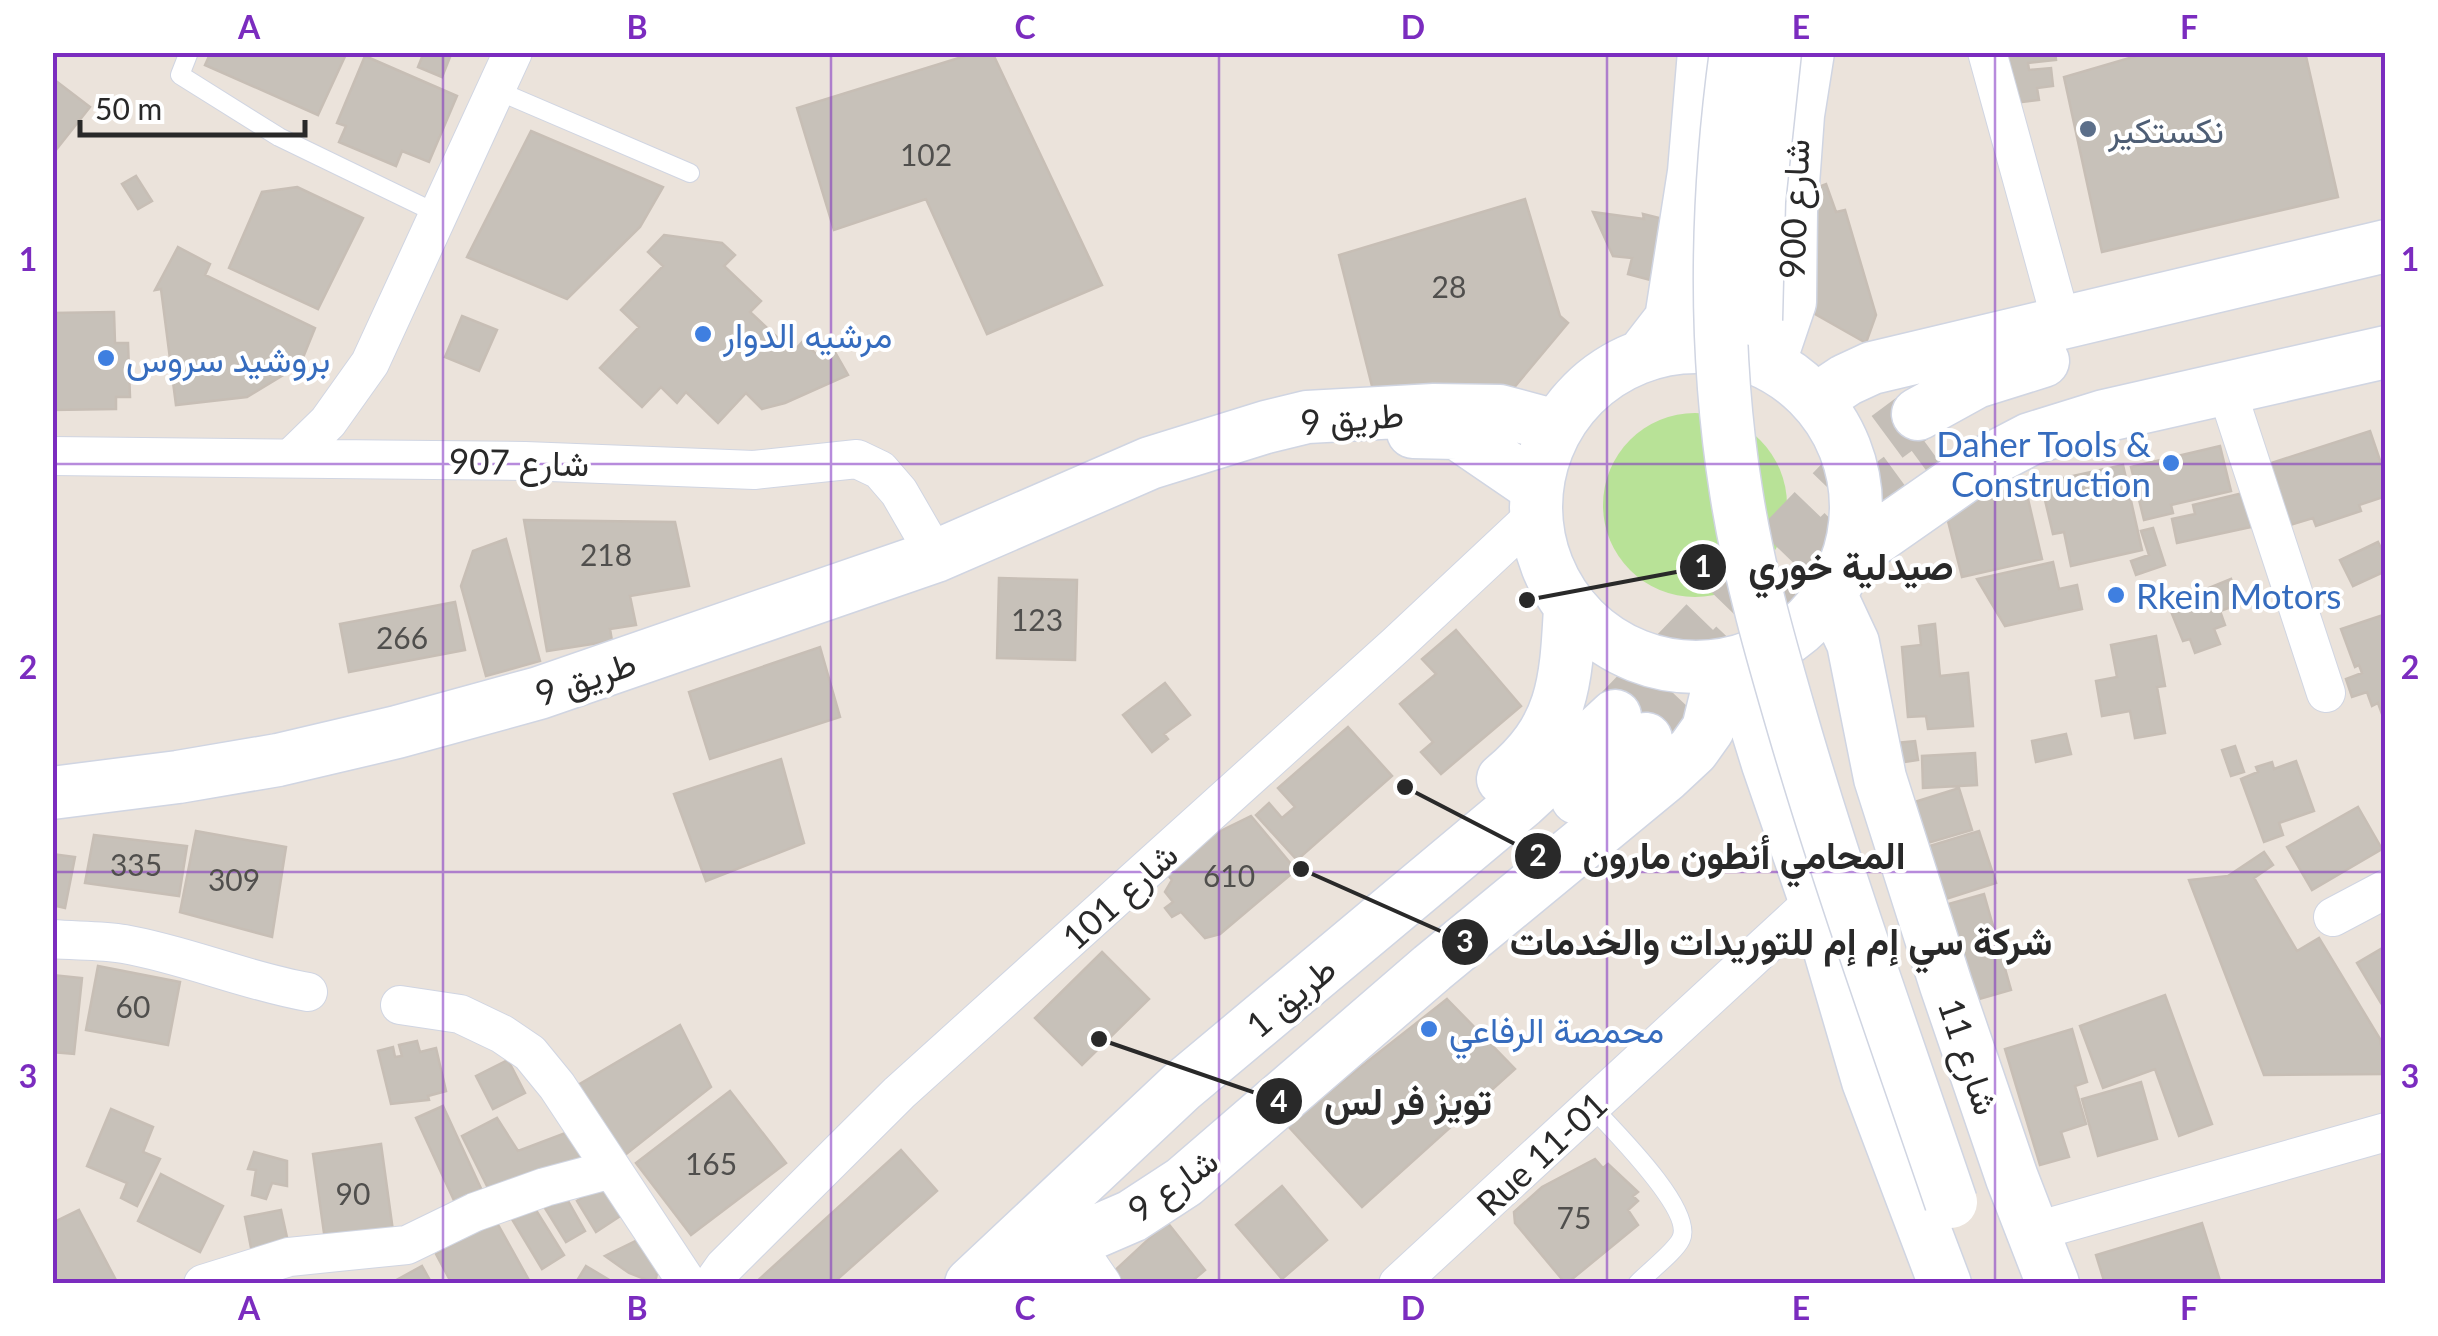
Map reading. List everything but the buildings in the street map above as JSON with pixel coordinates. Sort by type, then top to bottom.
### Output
[{"type":"street","points":[[290,458],[328,422],[370,364],[513,52]]},
{"type":"street","points":[[1704,52],[1694,172],[1671,319],[1647,350],[1589,385],[1556,426],[1543,456],[1535,501],[1545,564],[1570,608],[1613,646],[1631,653],[1666,666],[1730,665],[1790,638],[1840,576],[1982,464],[2030,439],[2386,315]]},
{"type":"street","points":[[1736,52],[1720,208],[1720,305],[1736,493],[1766,630],[1814,795],[1968,1198],[2022,1284]]},
{"type":"street","points":[[1775,52],[1765,124],[1754,292],[1760,409],[1775,510],[1794,602],[1968,1198],[1982,1284]]},
{"type":"street","name":"شارع 900","points":[[1769,364],[1790,302],[1796,134],[1808,52]]},
{"type":"street","points":[[1987,52],[2062,324]]},
{"type":"street","points":[[1816,400],[1872,368],[2386,246]]},
{"type":"street","points":[[2386,282],[2014,368],[1976,382],[1926,433],[1972,428],[2021,404],[2073,387],[2386,352]]},
{"type":"street","points":[[1647,350],[1728,349],[1769,364],[1794,379],[1816,400],[1846,447],[1857,502],[1840,576]]},
{"type":"street","points":[[2236,369],[2326,694]]},
{"type":"street","name":"طريق 9","points":[[52,793],[278,760],[469,714],[574,682],[936,556],[1150,463],[1307,417],[1434,410],[1500,411],[1556,426]]},
{"type":"street","name":"طريق 9","points":[[1098,488],[1290,444],[1445,430],[1468,439],[1535,501]]},
{"type":"street","name":"شارع 907","points":[[52,456],[525,460],[754,470],[857,459],[880,470],[899,492],[936,556]]},
{"type":"street","name":"شارع 101","points":[[712,1284],[724,1267],[899,1093],[1352,684],[1535,501]]},
{"type":"street","name":"شارع 11","points":[[1840,576],[1880,778],[1946,986],[2054,1284]]},
{"type":"street","name":"شارع 9","points":[[1081,1242],[1162,1077],[1366,894],[1524,762],[1544,738],[1565,680],[1570,608]]},
{"type":"street","points":[[1730,665],[1815,900],[1868,1081],[1946,1284]]},
{"type":"street","name":"شارع 9","points":[[1037,1284],[1081,1242],[1132,1216],[1184,1182],[1432,968],[1664,777],[1708,729],[1730,665]]},
{"type":"street","points":[[971,1284],[1081,1242],[1630,727]]},
{"type":"street","points":[[2332,917],[2386,888]]},
{"type":"street","name":"Rue 11-01","points":[[1398,1284],[1815,900]]},
{"type":"street","points":[[52,939],[122,944],[189,960],[265,985],[308,992]]},
{"type":"street","points":[[400,1005],[460,1014],[530,1053],[688,1284]]},
{"type":"street","points":[[2033,1232],[2386,1132]]},
{"type":"street","points":[[203,1284],[289,1257],[406,1246],[474,1212],[612,1169]]},
{"type":"lane","points":[[189,52],[180,76],[279,136],[438,214]]},
{"type":"lane","points":[[496,90],[690,173]]},
{"type":"lane","points":[[1591,1106],[1659,1181],[1683,1226],[1681,1239],[1637,1284]]},
{"type":"green space","points":[[1695,413],[1730,420],[1760,440],[1780,470],[1787,505],[1780,540],[1760,570],[1730,590],[1695,597],[1660,590],[1630,570],[1610,540],[1603,505],[1610,470],[1630,440],[1660,420]]},
{"type":"tunnel","points":[[1615,716],[1876,445],[1918,414]]},
{"type":"tunnel","points":[[1646,739],[1827,547],[1892,483],[1933,453]]},
{"type":"place","name":"نكستكير","points":[[2088,129]]},
{"type":"place","name":"مرشيه الدوار","points":[[703,334]]},
{"type":"place","name":"بروشيد سروس","points":[[106,358]]},
{"type":"place","name":"Daher Tools & Construction","points":[[2171,463]]},
{"type":"place","name":"Rkein Motors","points":[[2116,595]]},
{"type":"place","name":"صيدلية خوري","points":[[1527,600]]},
{"type":"place","name":"المحامي أنطون مارون","points":[[1405,787]]},
{"type":"place","name":"شركة سي إم إم للتوريدات والخدمات","points":[[1301,869]]},
{"type":"place","name":"محمصة الرفاعي","points":[[1429,1029]]},
{"type":"place","name":"تويز فر لس","points":[[1099,1039]]}]
